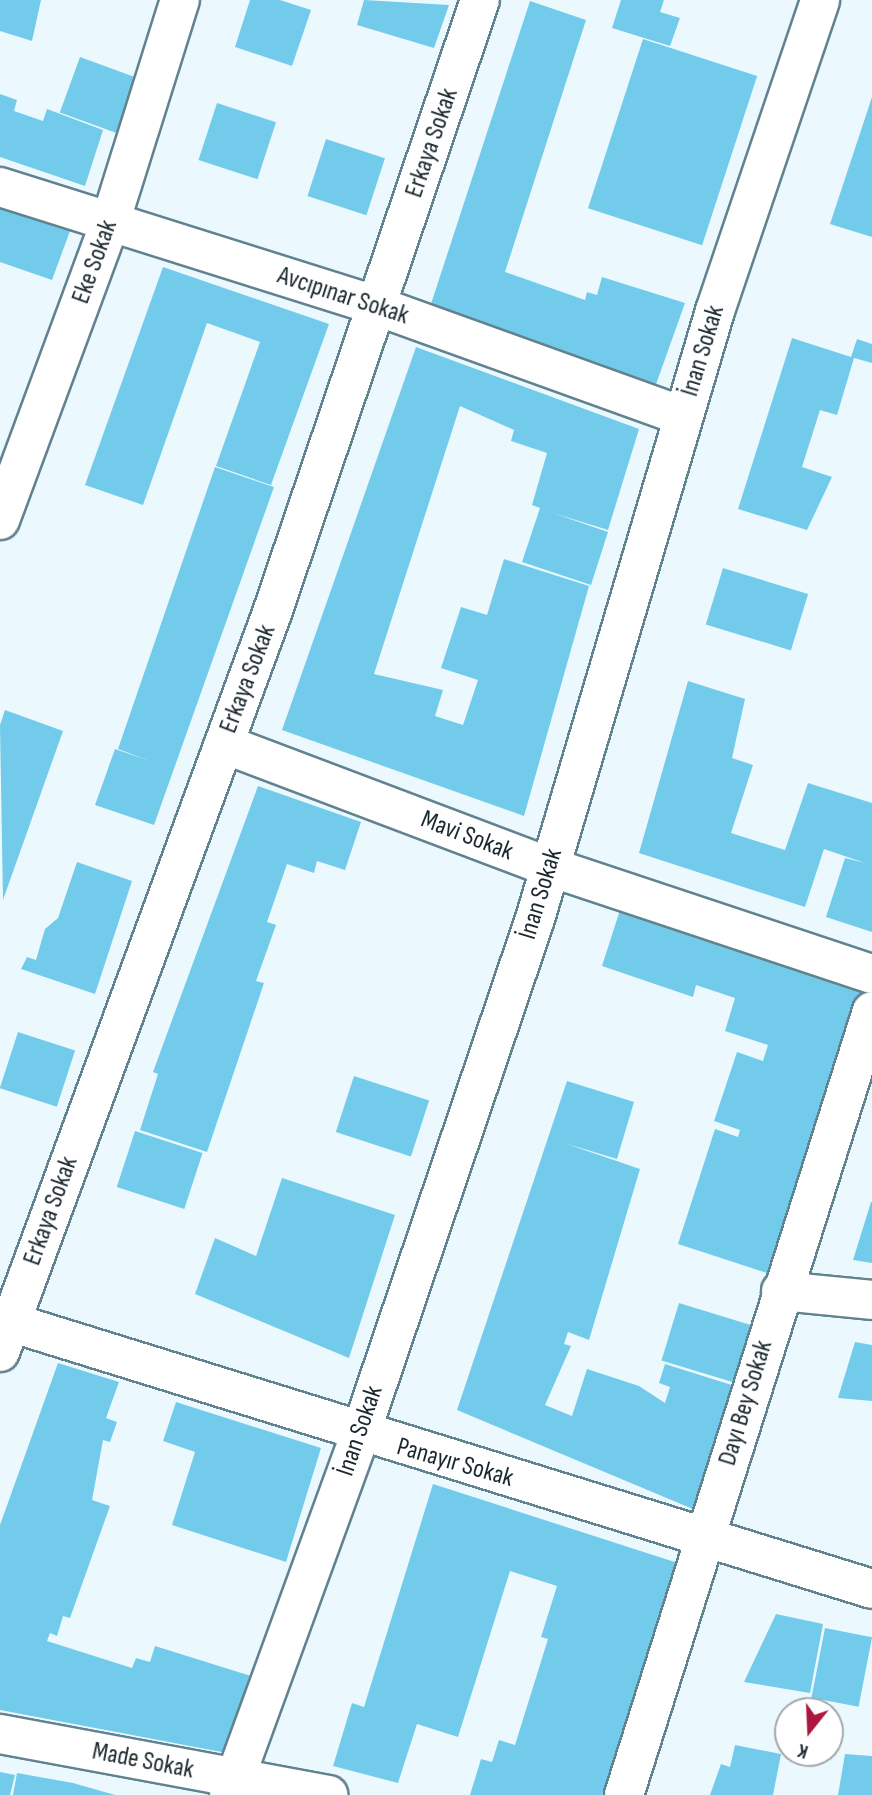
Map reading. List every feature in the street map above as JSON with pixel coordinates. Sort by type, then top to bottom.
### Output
[{"type":"street","name":"Eke Sokak","points":[[0,520],[110,223],[180,0]]},
{"type":"street","name":"Erkaya Sokak","points":[[4,1331],[224,744],[377,306],[480,0]]},
{"type":"street","name":"İnan Sokak","points":[[230,1787],[360,1435],[550,867],[683,416],[820,0]]},
{"type":"street","name":"Avcıpınar Sokak","points":[[0,187],[377,306],[683,416]]},
{"type":"street","name":"Mavi Sokak","points":[[224,744],[550,867],[872,974]]},
{"type":"street","name":"Dayı Bey Sokak","points":[[624,1795],[780,1291],[872,1013]]},
{"type":"street","points":[[780,1291],[872,1300]]},
{"type":"street","name":"Panayır Sokak","points":[[4,1331],[705,1535],[872,1589]]},
{"type":"street","name":"Made Sokak","points":[[0,1734],[230,1787],[328,1795]]},
{"type":"building","points":[[0,0],[41,0],[32,41],[0,31]]},
{"type":"building","points":[[250,0],[280,0],[311,10],[292,66],[235,47]]},
{"type":"building","points":[[364,0],[449,5],[434,48],[357,25]]},
{"type":"building","points":[[621,0],[664,0],[660,12],[680,18],[670,46],[612,28]]},
{"type":"building","points":[[530,1],[586,20],[505,272],[585,300],[587,292],[597,295],[602,277],[685,303],[654,390],[430,307]]},
{"type":"building","points":[[643,39],[757,76],[702,245],[588,208]]},
{"type":"building","points":[[80,57],[148,82],[127,137],[60,112]]},
{"type":"building","points":[[0,94],[17,100],[14,111],[43,121],[47,109],[103,130],[85,186],[0,157]]},
{"type":"building","points":[[872,97],[872,237],[830,224]]},
{"type":"building","points":[[217,103],[276,122],[257,179],[198,160]]},
{"type":"building","points":[[326,139],[385,158],[366,215],[307,196]]},
{"type":"building","points":[[0,207],[70,231],[52,280],[0,262]]},
{"type":"building","points":[[163,267],[329,324],[271,485],[216,466],[260,342],[207,323],[143,505],[85,485]]},
{"type":"building","points":[[792,338],[851,357],[857,339],[872,344],[872,363],[854,358],[837,415],[820,410],[802,467],[832,477],[807,530],[738,509]]},
{"type":"building","points":[[416,347],[639,429],[608,530],[553,513],[608,532],[591,585],[522,562],[540,508],[532,505],[547,453],[511,441],[514,430],[460,406],[374,674],[443,690],[435,716],[463,725],[478,680],[441,668],[461,607],[487,615],[504,559],[589,586],[524,816],[282,730]]},
{"type":"building","points":[[215,467],[274,487],[154,825],[95,805],[115,749],[150,761],[118,749]]},
{"type":"building","points":[[723,568],[808,594],[791,650],[706,624]]},
{"type":"building","points":[[688,681],[745,699],[732,758],[753,765],[731,833],[785,850],[808,783],[872,803],[872,932],[826,917],[845,858],[865,863],[824,849],[805,907],[639,853]]},
{"type":"building","points":[[5,710],[63,731],[3,900],[0,725]]},
{"type":"building","points":[[258,786],[361,822],[345,870],[317,861],[314,873],[287,864],[267,922],[276,925],[256,981],[264,983],[207,1152],[140,1130],[158,1074],[153,1072]]},
{"type":"building","points":[[77,862],[132,881],[95,994],[21,969],[27,957],[36,960],[45,929],[58,918]]},
{"type":"building","points":[[620,910],[866,991],[773,1275],[678,1244],[715,1129],[738,1137],[740,1130],[714,1121],[737,1052],[763,1061],[768,1045],[725,1031],[735,998],[696,985],[693,997],[602,966]]},
{"type":"building","points":[[18,1032],[75,1051],[57,1107],[0,1088]]},
{"type":"building","points":[[354,1076],[429,1100],[411,1157],[336,1132]]},
{"type":"building","points":[[567,1081],[634,1102],[617,1159],[564,1143],[640,1169],[589,1340],[568,1332],[564,1344],[571,1346],[545,1405],[572,1416],[587,1369],[639,1386],[665,1403],[670,1387],[659,1383],[665,1364],[738,1387],[700,1512],[457,1410]]},
{"type":"building","points":[[135,1131],[203,1153],[184,1209],[117,1187]]},
{"type":"building","points":[[282,1178],[395,1215],[349,1358],[195,1294],[215,1238],[256,1256]]},
{"type":"building","points":[[871,1202],[872,1263],[853,1260]]},
{"type":"building","points":[[679,1303],[756,1327],[739,1384],[661,1360]]},
{"type":"building","points":[[855,1342],[872,1345],[872,1401],[838,1398]]},
{"type":"building","points":[[58,1363],[119,1382],[106,1418],[117,1422],[110,1442],[103,1440],[92,1500],[110,1506],[70,1618],[63,1616],[57,1636],[50,1633],[47,1641],[132,1668],[136,1658],[150,1662],[155,1646],[251,1676],[227,1753],[0,1710],[0,1525]]},
{"type":"building","points":[[176,1402],[321,1448],[286,1562],[172,1525],[195,1452],[163,1441]]},
{"type":"building","points":[[433,1484],[684,1565],[602,1795],[470,1795],[481,1759],[492,1762],[499,1740],[515,1745],[548,1639],[541,1637],[557,1586],[510,1571],[458,1737],[417,1724],[398,1783],[333,1766],[352,1703],[364,1707]]},
{"type":"building","points":[[776,1614],[823,1624],[810,1693],[744,1682]]},
{"type":"building","points":[[825,1628],[872,1637],[859,1707],[844,1704],[844,1697],[812,1697]]},
{"type":"building","points":[[735,1745],[774,1753],[774,1767],[778,1767],[773,1795],[710,1795],[721,1764],[730,1767]]},
{"type":"building","points":[[845,1754],[872,1756],[872,1795],[838,1795]]},
{"type":"building","points":[[0,1772],[15,1775],[10,1795],[0,1795]]},
{"type":"building","points":[[17,1773],[73,1783],[115,1795],[13,1795]]}]
